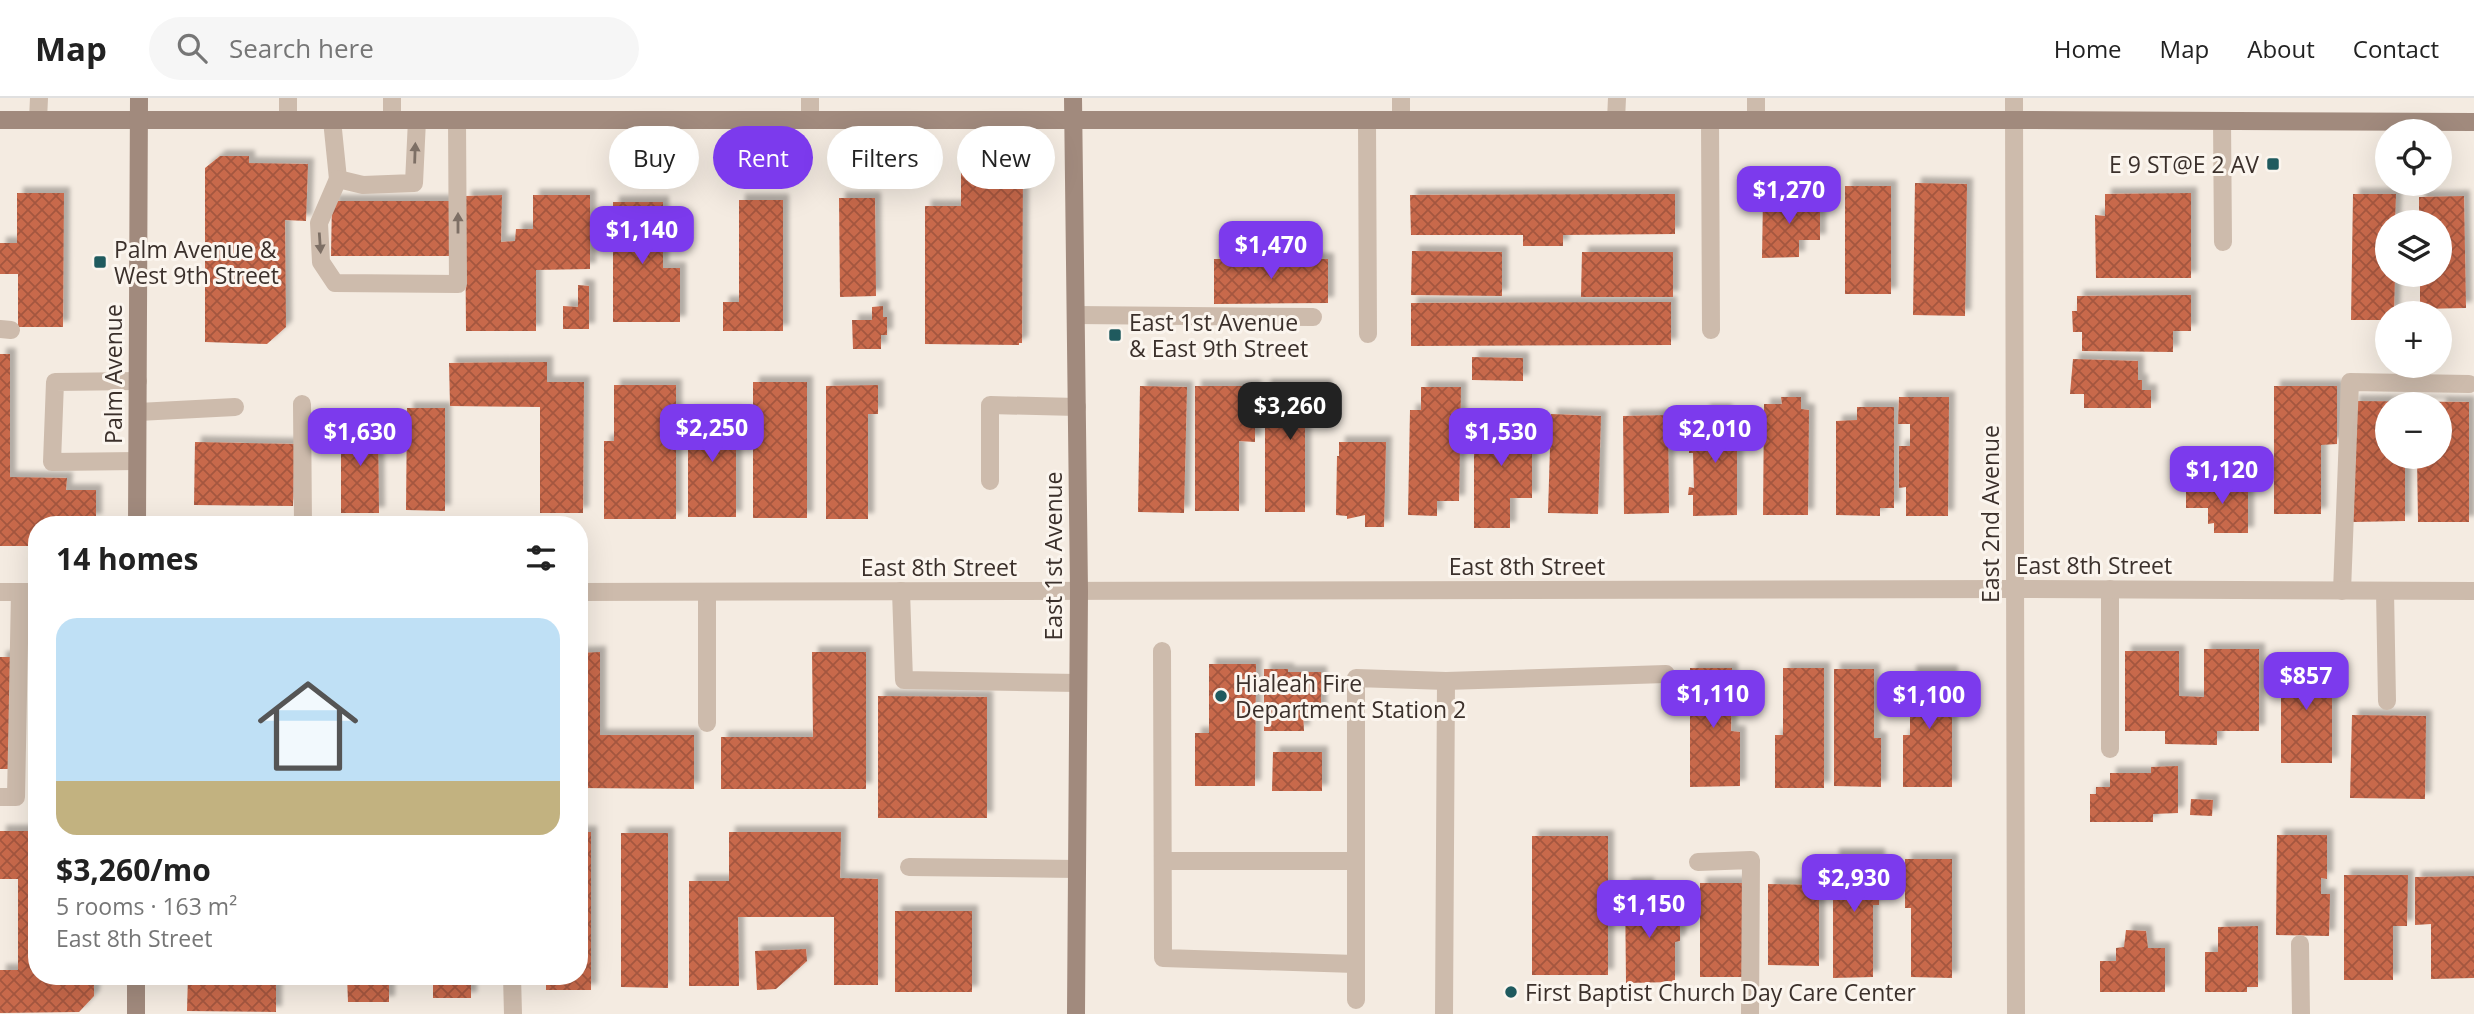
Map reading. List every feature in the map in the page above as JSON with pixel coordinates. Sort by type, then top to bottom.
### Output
[{"type":"main road","name":"Palm Avenue","points":[[137,516],[139,98]]},
{"type":"main road","name":"East 1st Avenue","points":[[1073,98],[1079,591],[1076,1014]]},
{"type":"main road","points":[[0,120],[2474,122]]},
{"type":"main road","points":[[136,985],[136,1014]]},
{"type":"street","points":[[38,120],[39,98]]},
{"type":"street","points":[[288,98],[288,120]]},
{"type":"street","points":[[392,98],[392,120]]},
{"type":"street","points":[[810,98],[810,120]]},
{"type":"street","points":[[1401,98],[1401,120]]},
{"type":"street","points":[[1616,98],[1616,120]]},
{"type":"street","points":[[1756,98],[1756,120]]},
{"type":"street","name":"East 2nd Avenue","points":[[2014,98],[2016,1014]]},
{"type":"street","points":[[332,120],[338,179],[319,223],[321,262],[335,283],[458,284],[457,120]]},
{"type":"street","points":[[338,179],[363,186],[414,183],[417,120]]},
{"type":"street","points":[[1367,120],[1368,334]]},
{"type":"street","points":[[1710,120],[1711,330]]},
{"type":"street","points":[[2222,121],[2223,242]]},
{"type":"street","points":[[1076,315],[1312,317]]},
{"type":"street","points":[[137,461],[52,462],[55,382],[138,381]]},
{"type":"street","points":[[2342,591],[2350,382],[2469,384]]},
{"type":"street","points":[[302,404],[303,516]]},
{"type":"street","points":[[990,481],[990,405],[1077,407]]},
{"type":"street","points":[[138,412],[234,407]]},
{"type":"street","name":"East 8th Street","points":[[588,592],[2014,589],[2474,591]]},
{"type":"street","points":[[2110,590],[2110,749]]},
{"type":"street","points":[[901,591],[904,680],[1078,683]]},
{"type":"street","points":[[2385,591],[2387,701]]},
{"type":"street","points":[[0,592],[28,592],[16,797],[0,797]]},
{"type":"street","points":[[707,592],[707,723]]},
{"type":"street","points":[[1163,652],[1163,958],[1355,964]]},
{"type":"street","points":[[1356,1000],[1356,678],[1446,681],[1666,674]]},
{"type":"street","points":[[1444,1014],[1446,681]]},
{"type":"street","points":[[1698,862],[1751,860],[1750,1014]]},
{"type":"street","points":[[1163,861],[1356,861]]},
{"type":"street","points":[[909,867],[1077,869]]},
{"type":"street","points":[[2301,944],[2301,1014]]},
{"type":"street","points":[[512,985],[513,1014]]},
{"type":"building","points":[[220,156],[249,156],[249,163],[308,164],[306,221],[285,220],[286,327],[267,344],[205,342],[205,168]]},
{"type":"building","points":[[1915,183],[1967,184],[1965,316],[1913,315]]},
{"type":"building","points":[[1845,186],[1891,186],[1891,294],[1845,294]]},
{"type":"building","points":[[961,189],[1023,189],[1022,343],[1019,345],[925,344],[925,206],[961,206]]},
{"type":"building","points":[[17,193],[64,193],[63,327],[18,327],[18,274],[0,274],[0,243],[17,243]]},
{"type":"building","points":[[2191,193],[2191,278],[2096,278],[2095,215],[2105,216],[2105,194]]},
{"type":"building","points":[[1675,194],[1675,234],[1563,235],[1563,246],[1523,246],[1523,235],[1411,235],[1410,195]]},
{"type":"building","points":[[2353,194],[2396,196],[2395,210],[2375,210],[2375,287],[2395,287],[2394,301],[2375,301],[2375,320],[2351,320]]},
{"type":"building","points":[[502,195],[501,242],[515,241],[516,229],[533,229],[533,195],[590,195],[590,269],[536,270],[536,331],[466,331],[465,196]]},
{"type":"building","points":[[2464,196],[2466,308],[2452,308],[2452,301],[2420,301],[2420,287],[2452,287],[2452,210],[2419,210],[2419,197]]},
{"type":"building","points":[[1763,197],[1778,197],[1778,203],[1798,203],[1798,199],[1820,200],[1820,240],[1799,240],[1799,257],[1762,258]]},
{"type":"building","points":[[839,198],[875,198],[876,296],[840,297]]},
{"type":"building","points":[[739,200],[783,200],[783,331],[723,331],[723,302],[739,302]]},
{"type":"building","points":[[332,201],[449,201],[449,256],[331,256]]},
{"type":"building","points":[[613,202],[663,202],[663,268],[680,268],[680,322],[613,322]]},
{"type":"building","points":[[1412,251],[1502,252],[1502,296],[1411,295]]},
{"type":"building","points":[[1582,252],[1673,252],[1673,297],[1581,297]]},
{"type":"building","points":[[1214,259],[1328,259],[1328,303],[1214,304]]},
{"type":"building","points":[[578,285],[589,286],[589,329],[563,329],[563,306],[578,307]]},
{"type":"building","points":[[2191,295],[2191,331],[2173,331],[2173,352],[2082,351],[2082,332],[2073,332],[2072,311],[2077,311],[2077,296]]},
{"type":"building","points":[[1671,302],[1671,345],[1411,346],[1411,303]]},
{"type":"building","points":[[883,306],[883,317],[887,317],[887,335],[881,335],[881,349],[853,349],[852,320],[872,320],[872,307]]},
{"type":"building","points":[[0,354],[10,354],[10,477],[67,478],[66,490],[96,490],[96,516],[28,516],[28,546],[0,546]]},
{"type":"building","points":[[1472,357],[1523,358],[1523,381],[1472,380]]},
{"type":"building","points":[[2073,359],[2138,361],[2138,380],[2142,380],[2142,390],[2151,390],[2151,408],[2084,408],[2084,394],[2070,394]]},
{"type":"building","points":[[547,362],[547,382],[584,382],[583,513],[540,513],[540,407],[450,406],[449,363]]},
{"type":"building","points":[[753,382],[807,382],[807,518],[753,518]]},
{"type":"building","points":[[614,385],[676,385],[676,519],[604,519],[604,441],[614,441]]},
{"type":"building","points":[[878,385],[878,414],[868,414],[868,519],[826,519],[826,386]]},
{"type":"building","points":[[1265,385],[1326,385],[1326,427],[1305,428],[1305,512],[1265,512]]},
{"type":"building","points":[[1140,386],[1187,387],[1184,513],[1138,512]]},
{"type":"building","points":[[1195,386],[1255,386],[1255,442],[1239,441],[1239,511],[1195,511]]},
{"type":"building","points":[[2274,386],[2337,386],[2337,444],[2321,445],[2321,514],[2274,514]]},
{"type":"building","points":[[1421,387],[1461,387],[1459,501],[1437,501],[1437,516],[1408,515],[1410,410],[1421,410]]},
{"type":"building","points":[[1781,397],[1801,397],[1801,409],[1809,410],[1808,515],[1763,515],[1764,404],[1782,404]]},
{"type":"building","points":[[1899,397],[1949,397],[1948,516],[1906,516],[1906,487],[1899,488],[1899,446],[1910,446],[1910,424],[1898,424]]},
{"type":"building","points":[[2353,401],[2375,401],[2375,469],[2405,469],[2405,521],[2353,522]]},
{"type":"building","points":[[2452,402],[2469,402],[2469,522],[2418,522],[2417,469],[2452,469]]},
{"type":"building","points":[[1857,407],[1894,407],[1894,508],[1880,508],[1880,516],[1836,515],[1836,421],[1857,420]]},
{"type":"building","points":[[407,408],[445,408],[445,511],[406,510]]},
{"type":"building","points":[[1704,410],[1726,410],[1726,417],[1737,417],[1737,515],[1693,516],[1693,495],[1688,495],[1689,487],[1694,488],[1693,453],[1689,453],[1689,446],[1693,446],[1693,417],[1704,417]]},
{"type":"building","points":[[688,412],[736,412],[736,517],[688,517]]},
{"type":"building","points":[[1551,414],[1601,416],[1598,514],[1548,513]]},
{"type":"building","points":[[1668,415],[1669,513],[1624,514],[1623,416]]},
{"type":"building","points":[[1474,418],[1532,418],[1532,498],[1510,498],[1510,528],[1474,528]]},
{"type":"building","points":[[341,422],[378,423],[379,513],[341,513]]},
{"type":"building","points":[[195,442],[294,444],[293,506],[194,505]]},
{"type":"building","points":[[1339,442],[1386,442],[1384,527],[1365,527],[1365,515],[1347,519],[1347,516],[1336,515]]},
{"type":"building","points":[[2248,485],[2248,533],[2214,533],[2214,523],[2208,524],[2208,508],[2186,508],[2186,486]]},
{"type":"building","points":[[2204,649],[2259,649],[2259,731],[2217,731],[2217,745],[2165,744],[2165,731],[2125,731],[2125,651],[2179,651],[2179,696],[2204,697]]},
{"type":"building","points":[[600,652],[600,735],[694,735],[694,789],[588,788],[588,653]]},
{"type":"building","points":[[812,652],[866,652],[866,789],[721,789],[721,737],[813,737]]},
{"type":"building","points":[[0,657],[14,657],[13,769],[0,769]]},
{"type":"building","points":[[2281,662],[2332,662],[2332,763],[2281,763]]},
{"type":"building","points":[[1209,664],[1256,664],[1255,786],[1195,786],[1195,733],[1209,733]]},
{"type":"building","points":[[1690,668],[1732,668],[1731,731],[1740,732],[1740,786],[1690,787]]},
{"type":"building","points":[[1783,668],[1824,668],[1824,788],[1775,788],[1775,735],[1783,735]]},
{"type":"building","points":[[1264,669],[1321,672],[1321,713],[1303,713],[1304,731],[1264,731]]},
{"type":"building","points":[[1834,669],[1874,669],[1874,738],[1881,738],[1881,787],[1834,786]]},
{"type":"building","points":[[1910,671],[1952,671],[1952,787],[1903,787],[1903,735],[1910,735]]},
{"type":"building","points":[[878,696],[987,697],[987,818],[878,818]]},
{"type":"building","points":[[2352,715],[2426,716],[2425,799],[2350,798]]},
{"type":"building","points":[[1273,752],[1322,752],[1322,791],[1272,791]]},
{"type":"building","points":[[2178,766],[2178,813],[2153,814],[2153,822],[2090,822],[2090,794],[2096,794],[2096,787],[2110,787],[2110,773],[2151,773],[2151,767]]},
{"type":"building","points":[[2191,799],[2213,800],[2212,816],[2190,815]]},
{"type":"building","points":[[0,831],[28,831],[28,985],[94,985],[94,996],[79,1012],[0,1013],[0,970],[18,970],[18,879],[0,879]]},
{"type":"building","points":[[588,832],[591,832],[591,990],[546,990],[546,985],[588,985]]},
{"type":"building","points":[[729,832],[841,832],[840,878],[878,879],[878,985],[834,985],[834,917],[738,917],[739,986],[689,986],[689,881],[729,881]]},
{"type":"building","points":[[621,833],[668,833],[668,988],[621,987]]},
{"type":"building","points":[[2277,835],[2327,835],[2327,879],[2321,878],[2321,894],[2330,894],[2329,936],[2276,935]]},
{"type":"building","points":[[1532,836],[1608,836],[1608,975],[1532,975]]},
{"type":"building","points":[[1833,854],[1879,854],[1879,905],[1873,905],[1873,977],[1833,978]]},
{"type":"building","points":[[1905,859],[1952,859],[1952,978],[1911,977],[1911,908],[1905,908]]},
{"type":"building","points":[[2344,875],[2408,875],[2407,926],[2393,926],[2393,980],[2344,980]]},
{"type":"building","points":[[2474,876],[2474,978],[2431,979],[2431,924],[2415,925],[2415,877]]},
{"type":"building","points":[[1648,883],[1648,917],[1680,917],[1680,941],[1675,942],[1675,982],[1626,983],[1625,884]]},
{"type":"building","points":[[1700,883],[1744,883],[1744,977],[1700,977]]},
{"type":"building","points":[[1768,884],[1819,885],[1819,966],[1768,965]]},
{"type":"building","points":[[895,911],[972,911],[972,992],[895,992]]},
{"type":"building","points":[[2258,926],[2258,987],[2247,987],[2247,992],[2205,992],[2205,952],[2218,952],[2218,927]]},
{"type":"building","points":[[2126,930],[2146,931],[2148,948],[2165,948],[2165,992],[2100,992],[2100,961],[2116,961],[2116,948],[2124,947]]},
{"type":"building","points":[[806,949],[807,961],[776,989],[757,990],[755,951]]},
{"type":"building","points":[[188,985],[276,985],[276,1012],[187,1011]]},
{"type":"building","points":[[347,985],[389,985],[389,1002],[348,1002]]},
{"type":"building","points":[[433,985],[471,985],[471,998],[433,998]]},
{"type":"place","name":"E 9 ST@E 2 AV","points":[[2273,164]]},
{"type":"place","name":"Palm Avenue & West 9th Street","points":[[100,262]]},
{"type":"place","name":"East 1st Avenue & East 9th Street","points":[[1115,335]]},
{"type":"place","name":"Hialeah Fire Department Station 2","points":[[1221,696]]},
{"type":"place","name":"First Baptist Church Day Care Center","points":[[1511,992]]}]
